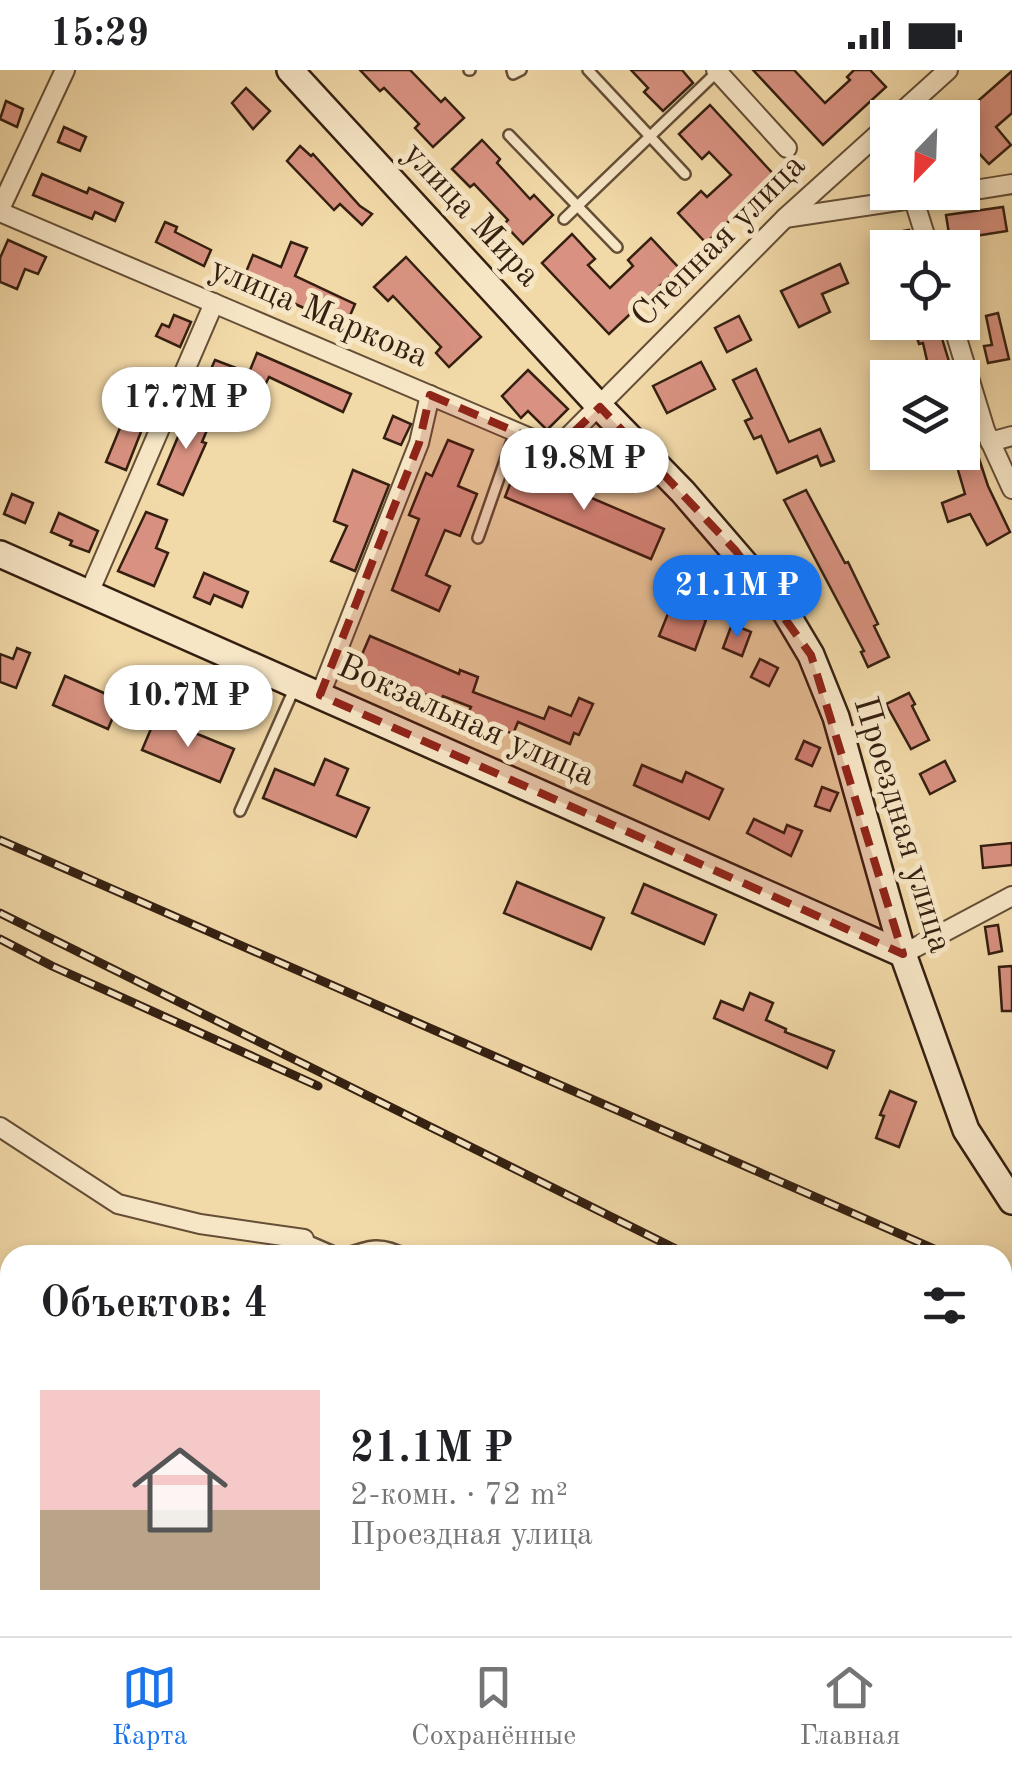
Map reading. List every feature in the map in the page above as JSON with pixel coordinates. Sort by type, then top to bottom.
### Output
[{"type":"main road","name":"улица Мира","points":[[290,70],[600,407]]},
{"type":"main road","name":"Проездная улица","points":[[600,407],[736,551],[783,608],[811,655],[836,717],[903,954],[966,1130],[1012,1201]]},
{"type":"main road","name":"Вокзальная улица","points":[[0,554],[903,954]]},
{"type":"street","points":[[0,211],[65,70]]},
{"type":"street","points":[[916,100],[948,70]]},
{"type":"street","points":[[716,71],[787,148]]},
{"type":"street","name":"Степная улица","points":[[600,407],[785,218],[870,141]]},
{"type":"street","points":[[980,189],[1012,184]]},
{"type":"street","points":[[785,218],[870,206]]},
{"type":"street","name":"улица Маркова","points":[[0,211],[556,449],[600,407]]},
{"type":"street","points":[[89,593],[214,303]]},
{"type":"street","points":[[958,340],[990,442],[1012,490]]},
{"type":"street","points":[[308,690],[420,443],[430,395]]},
{"type":"street","points":[[990,442],[1012,436]]},
{"type":"street","points":[[903,954],[1012,896]]},
{"type":"street","points":[[0,1127],[118,1204],[200,1224],[304,1239]]},
{"type":"lane","points":[[512,70],[513,74],[521,70]]},
{"type":"lane","points":[[588,70],[685,174]]},
{"type":"lane","points":[[564,219],[716,71]]},
{"type":"lane","points":[[510,135],[617,247]]},
{"type":"lane","points":[[478,538],[515,432]]},
{"type":"lane","points":[[240,810],[308,690]]},
{"type":"lane","points":[[304,1239],[318,1245]]},
{"type":"highlighted area","points":[[430,395],[556,449],[600,407],[736,551],[811,655],[903,954],[320,695],[419,443]]},
{"type":"building","points":[[360,70],[410,70],[441,102],[445,98],[464,118],[433,147],[415,128],[419,124]]},
{"type":"building","points":[[631,70],[682,70],[693,83],[663,111],[644,92],[648,88]]},
{"type":"building","points":[[753,70],[794,70],[825,103],[850,80],[847,77],[854,70],[870,70],[886,87],[823,145]]},
{"type":"building","points":[[1012,71],[1012,113],[996,127],[1011,145],[989,164],[980,154],[979,100]]},
{"type":"building","points":[[246,88],[270,111],[253,129],[232,103]]},
{"type":"building","points":[[6,101],[23,109],[17,127],[0,119]]},
{"type":"building","points":[[710,105],[776,177],[706,243],[678,213],[701,191],[707,197],[731,175],[709,152],[702,159],[679,134]]},
{"type":"building","points":[[64,127],[86,137],[80,151],[58,142]]},
{"type":"building","points":[[482,140],[530,199],[534,195],[553,215],[523,244],[504,224],[508,220],[474,184],[470,187],[452,169]]},
{"type":"building","points":[[300,146],[313,154],[372,214],[362,225],[340,204],[334,210],[287,161]]},
{"type":"building","points":[[42,174],[123,203],[115,221],[95,212],[92,219],[33,195]]},
{"type":"building","points":[[1003,207],[1007,231],[980,235],[980,230],[948,230],[946,215]]},
{"type":"building","points":[[165,222],[177,227],[175,232],[211,250],[204,266],[156,242]]},
{"type":"building","points":[[572,234],[595,259],[588,265],[610,288],[633,266],[628,260],[651,238],[679,268],[609,334],[542,263]]},
{"type":"building","points":[[8,240],[46,257],[38,274],[25,269],[17,289],[0,282],[0,258]]},
{"type":"building","points":[[291,242],[307,248],[295,276],[355,304],[345,327],[254,285],[258,277],[246,272],[253,255],[281,267]]},
{"type":"building","points":[[406,257],[481,337],[449,367],[436,353],[441,347],[393,296],[388,301],[374,287]]},
{"type":"building","points":[[840,264],[848,283],[822,294],[830,312],[799,327],[781,291]]},
{"type":"building","points":[[998,313],[1009,359],[988,363],[984,346],[992,345],[986,316]]},
{"type":"building","points":[[174,315],[191,322],[180,347],[156,336],[162,324],[169,327]]},
{"type":"building","points":[[739,316],[751,340],[727,352],[715,328]]},
{"type":"building","points":[[918,340],[942,340],[949,360],[927,360],[923,343]]},
{"type":"building","points":[[257,353],[351,394],[343,412],[269,377],[266,383],[248,375]]},
{"type":"building","points":[[215,360],[236,368],[228,387],[207,378]]},
{"type":"building","points":[[701,362],[715,389],[667,413],[653,386]]},
{"type":"building","points":[[756,369],[789,442],[820,429],[834,461],[821,466],[817,456],[777,473],[761,436],[754,439],[745,421],[752,418],[733,380]]},
{"type":"building","points":[[528,370],[568,409],[547,430],[528,411],[521,418],[502,396]]},
{"type":"building","points":[[129,406],[148,414],[126,470],[106,462]]},
{"type":"building","points":[[191,406],[213,416],[202,442],[206,443],[183,495],[158,484]]},
{"type":"building","points":[[393,416],[411,424],[401,445],[384,438]]},
{"type":"building","points":[[448,440],[473,450],[458,486],[477,494],[460,536],[445,530],[426,575],[450,586],[439,611],[392,590],[419,519],[409,515],[426,473],[432,476]]},
{"type":"building","points":[[980,462],[1010,532],[987,545],[970,514],[948,522],[942,503],[965,494],[958,470],[980,470]]},
{"type":"building","points":[[517,466],[664,529],[651,559],[505,497]]},
{"type":"building","points":[[353,470],[389,485],[355,571],[331,561],[347,526],[334,521]]},
{"type":"building","points":[[806,490],[878,624],[874,626],[889,657],[868,667],[861,652],[864,651],[784,500]]},
{"type":"building","points":[[12,494],[33,503],[25,523],[4,514]]},
{"type":"building","points":[[146,512],[167,520],[156,548],[168,553],[154,586],[118,571]]},
{"type":"building","points":[[59,513],[98,531],[89,552],[51,532]]},
{"type":"building","points":[[204,573],[248,592],[242,607],[214,595],[210,604],[194,597]]},
{"type":"building","points":[[671,606],[706,620],[695,650],[659,636]]},
{"type":"building","points":[[732,624],[751,632],[742,656],[723,648]]},
{"type":"building","points":[[370,636],[459,674],[460,670],[478,677],[473,692],[544,719],[549,707],[571,716],[579,698],[593,704],[579,735],[574,733],[570,744],[518,722],[513,734],[467,715],[471,707],[443,696],[441,701],[357,666]]},
{"type":"building","points":[[17,648],[30,653],[16,688],[0,682],[0,654],[13,659]]},
{"type":"building","points":[[760,659],[778,668],[769,686],[751,677]]},
{"type":"building","points":[[65,676],[120,700],[108,729],[53,705]]},
{"type":"building","points":[[909,693],[929,740],[911,749],[886,704]]},
{"type":"building","points":[[156,717],[234,749],[220,782],[142,750]]},
{"type":"building","points":[[804,741],[820,748],[812,766],[796,759]]},
{"type":"building","points":[[325,759],[348,769],[337,795],[369,808],[356,837],[263,798],[275,769],[314,785]]},
{"type":"building","points":[[945,761],[955,781],[930,794],[920,774]]},
{"type":"building","points":[[642,765],[682,782],[686,772],[723,789],[709,819],[634,785]]},
{"type":"building","points":[[822,787],[838,793],[830,811],[815,806]]},
{"type":"building","points":[[754,819],[784,833],[787,825],[802,831],[791,856],[747,833]]},
{"type":"building","points":[[1012,843],[1012,865],[983,868],[981,846]]},
{"type":"building","points":[[517,882],[604,918],[591,949],[504,913]]},
{"type":"building","points":[[644,884],[716,915],[704,944],[632,913]]},
{"type":"building","points":[[998,925],[1002,951],[989,954],[985,927]]},
{"type":"building","points":[[1012,966],[1012,1011],[1002,1011],[999,967]]},
{"type":"building","points":[[750,993],[773,1003],[766,1020],[786,1029],[785,1032],[834,1051],[827,1068],[714,1018],[721,1001],[743,1010]]},
{"type":"building","points":[[890,1091],[916,1102],[899,1147],[876,1138]]},
{"type":"railway","points":[[0,840],[925,1245]]},
{"type":"railway","points":[[0,913],[668,1245]]},
{"type":"railway","points":[[0,939],[318,1086]]}]
